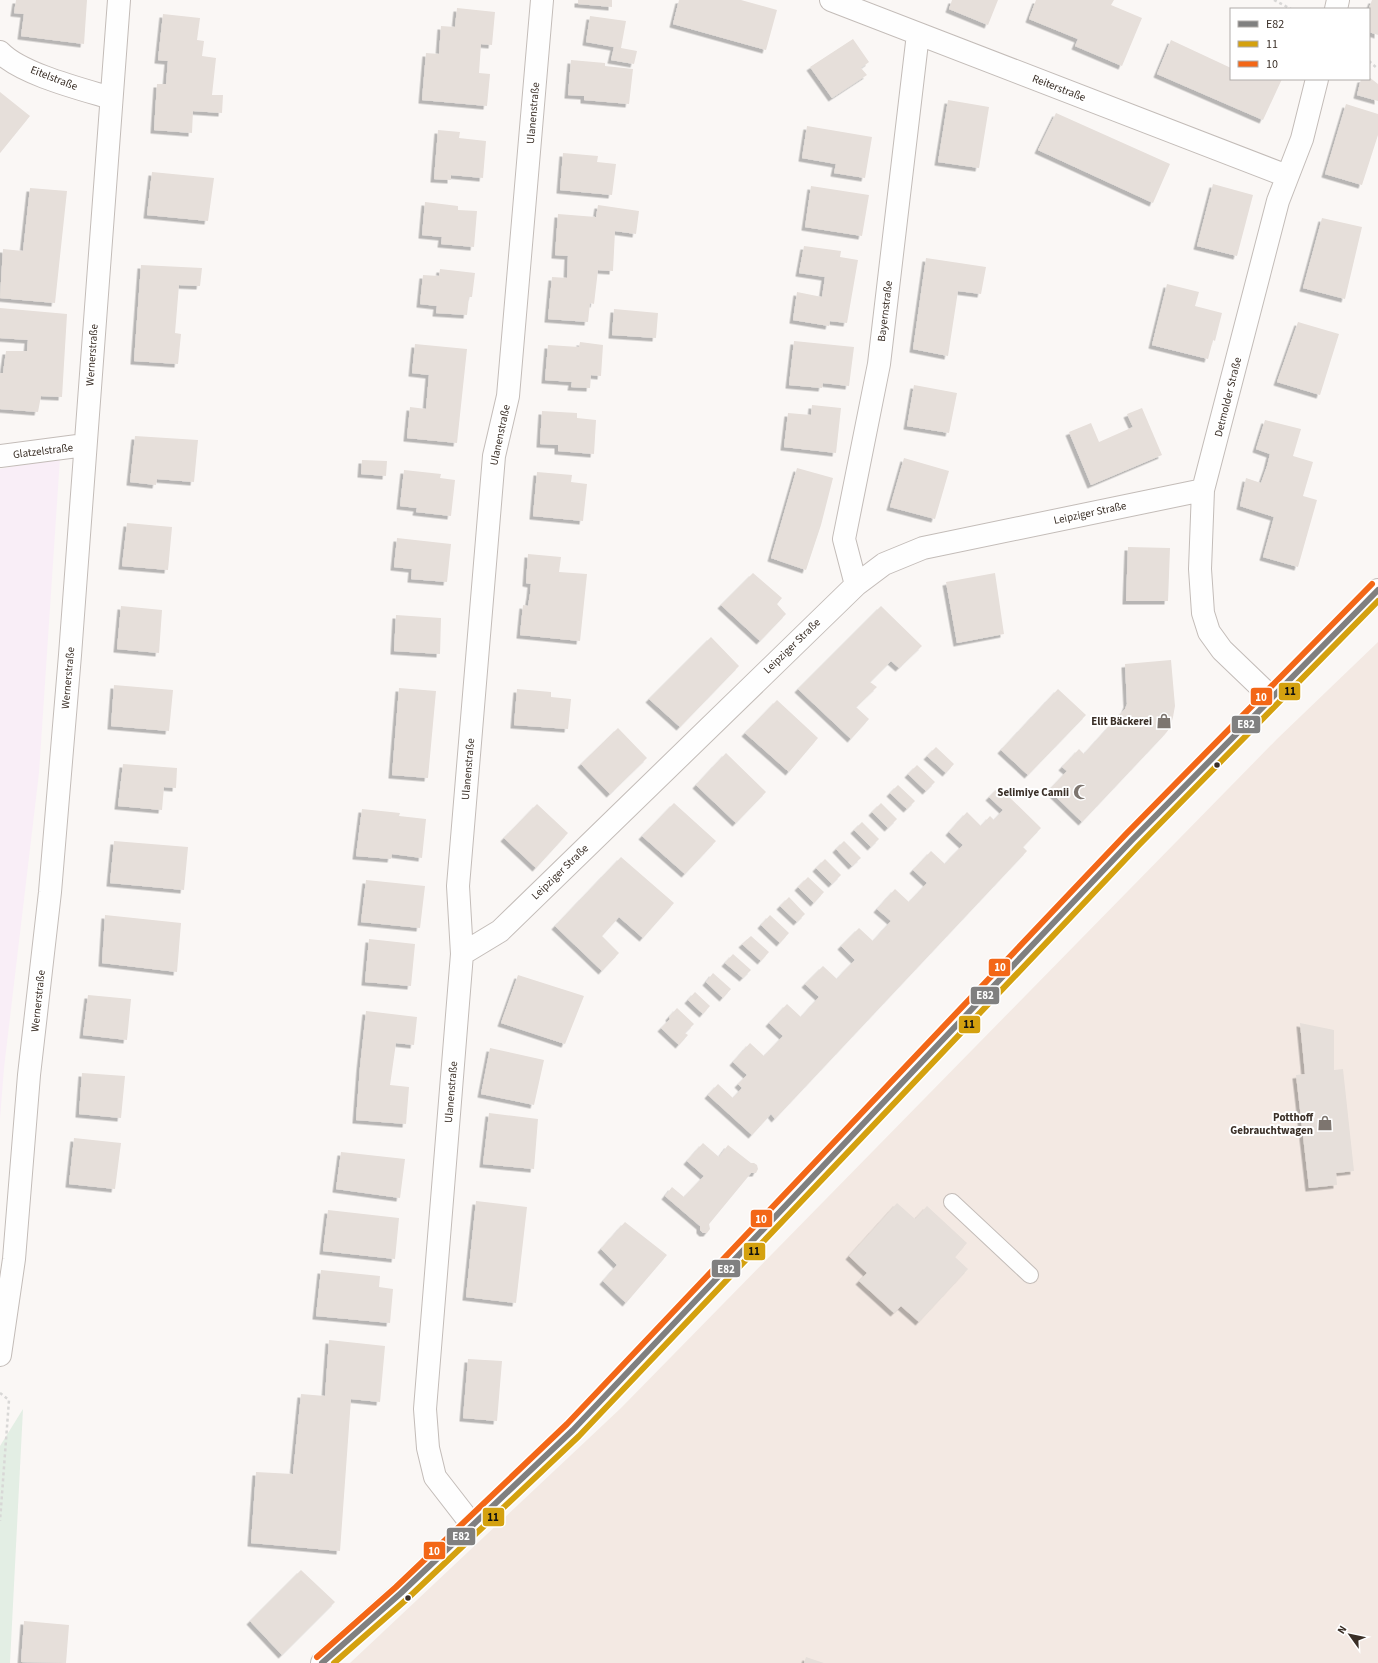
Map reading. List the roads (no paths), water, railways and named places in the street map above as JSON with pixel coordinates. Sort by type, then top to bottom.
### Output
[{"type":"street","name":"Wernerstraße","points":[[0,1355],[14,1259],[29,1075],[50,892],[70,655],[119,0]]},
{"type":"street","name":"Ulanenstraße","points":[[473,1526],[435,1477],[428,1448],[425,1409],[462,954],[458,886],[494,456],[508,396],[542,0]]},
{"type":"street","name":"Reiterstraße","points":[[831,0],[1287,176]]},
{"type":"street","name":"Bayernstraße","points":[[856,585],[844,539],[878,364],[918,34]]},
{"type":"street","name":"Eitelstraße","points":[[0,52],[6,58],[46,78],[111,98]]},
{"type":"street","name":"Detmolder Straße","points":[[1271,697],[1222,650],[1209,632],[1203,613],[1200,569],[1204,490],[1278,201],[1302,139],[1317,80]]},
{"type":"street","name":"Glatzelstraße","points":[[0,456],[85,445]]},
{"type":"street","name":"Leipziger Straße","points":[[462,954],[500,931],[856,585],[884,564],[922,548],[1204,490]]},
{"type":"street","points":[[322,1663],[401,1593],[573,1430],[1113,860],[1271,697],[1378,590]]},
{"type":"lane","points":[[952,1202],[1030,1275]]},
{"type":"place","name":"Elit Bäckerei","points":[[1164,721]]},
{"type":"place","name":"Selimiye Camii","points":[[1081,792]]},
{"type":"place","name":"Potthoff Gebrauchtwagen","points":[[1325,1123]]}]
